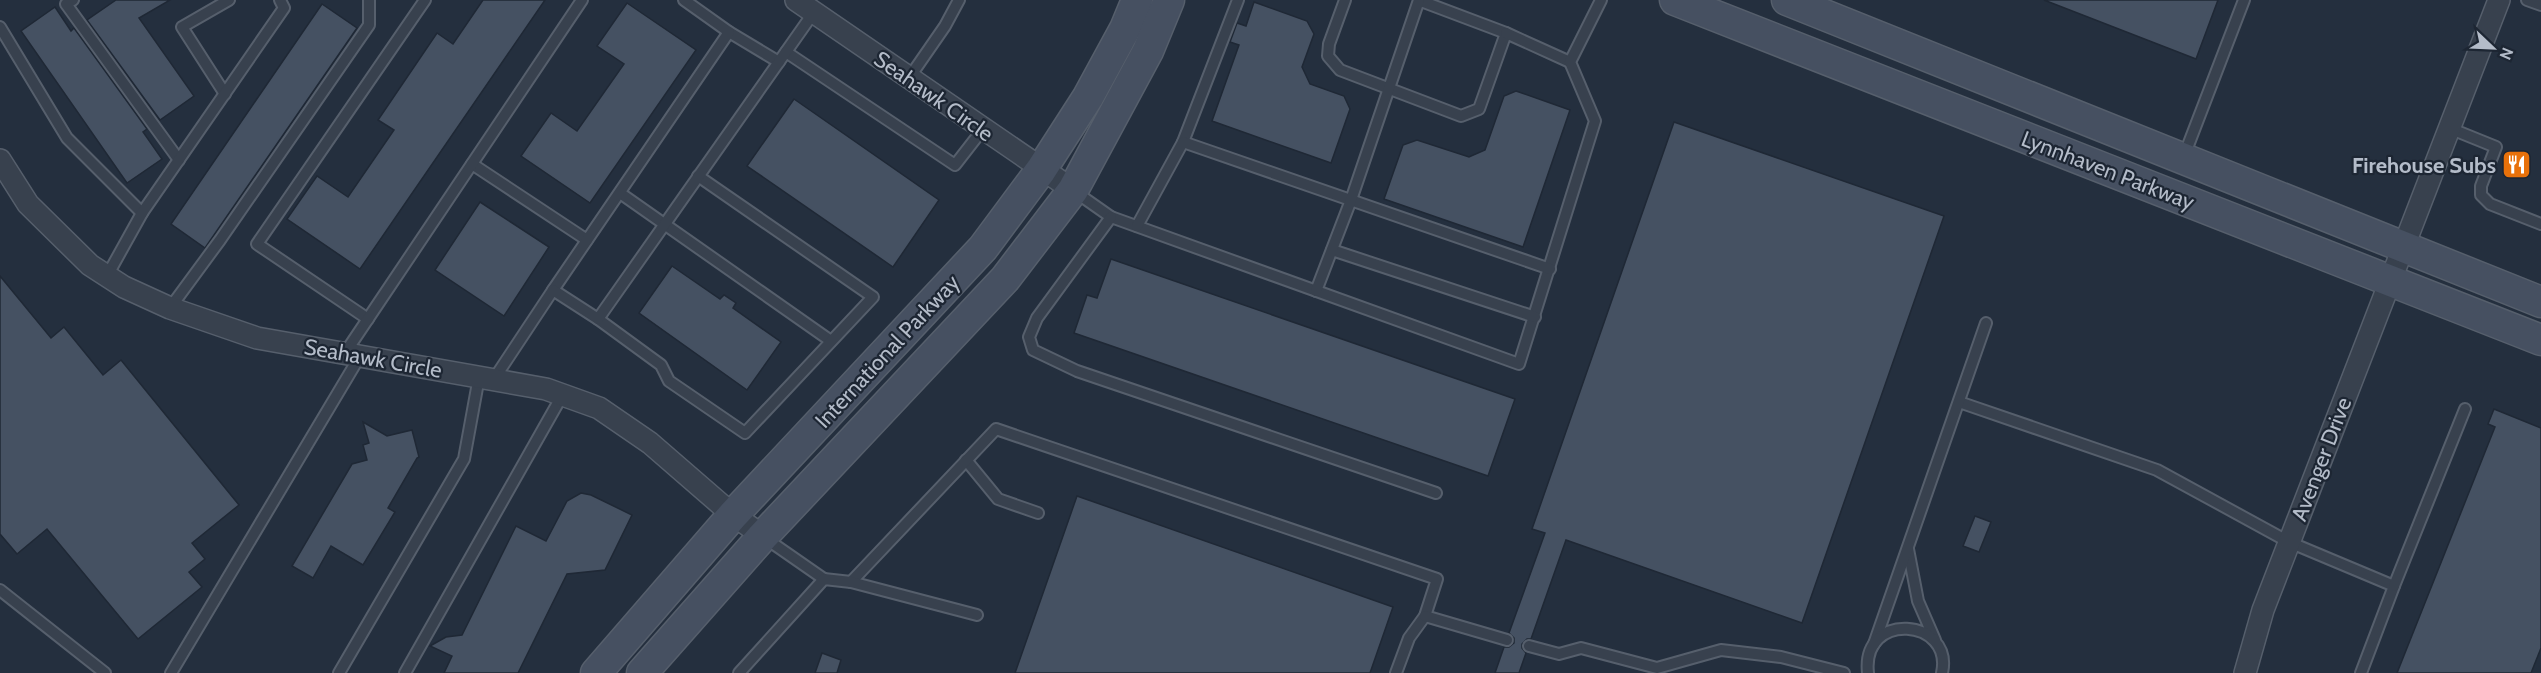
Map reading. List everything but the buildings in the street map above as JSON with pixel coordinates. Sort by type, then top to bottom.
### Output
[{"type":"main road","name":"International Parkway","points":[[596,673],[734,515],[983,248],[1041,170],[1088,97],[1125,29],[1137,0]]},
{"type":"main road","name":"International Parkway","points":[[642,673],[763,536],[1005,279],[1073,190],[1148,51],[1169,0]]},
{"type":"main road","name":"Lynnhaven Parkway","points":[[1675,0],[2541,340]]},
{"type":"main road","name":"Lynnhaven Parkway","points":[[1787,0],[2541,302]]},
{"type":"street","name":"Seahawk Circle","points":[[796,0],[1073,190]]},
{"type":"street","name":"Avenger Drive","points":[[2245,673],[2263,610],[2499,0]]},
{"type":"street","name":"Seahawk Circle","points":[[0,159],[28,204],[90,265],[170,308],[257,338],[487,378],[563,394],[599,408],[642,437],[734,515],[763,536]]},
{"type":"lane","points":[[73,0],[66,4],[179,160]]},
{"type":"lane","points":[[225,94],[182,27],[229,0]]},
{"type":"lane","points":[[107,276],[142,213],[285,8],[280,0]]},
{"type":"lane","points":[[170,308],[227,231],[369,25],[369,0]]},
{"type":"lane","points":[[368,319],[257,244],[425,0]]},
{"type":"lane","points":[[171,673],[353,355],[368,319],[582,0]]},
{"type":"lane","points":[[684,0],[729,32],[778,62]]},
{"type":"lane","points":[[909,78],[945,26],[959,0]]},
{"type":"lane","points":[[1137,226],[1183,142],[1238,0]]},
{"type":"lane","points":[[1345,0],[1329,44],[1328,56],[1340,70],[1461,116],[1479,109],[1506,33]]},
{"type":"lane","points":[[1073,190],[1111,217],[1137,226],[1316,291],[1519,364],[1595,121],[1570,62],[1506,33],[1420,0],[1351,200],[1316,291]]},
{"type":"lane","points":[[1570,62],[1600,0]]},
{"type":"lane","points":[[2182,159],[2244,0]]},
{"type":"lane","points":[[2527,0],[2541,5]]},
{"type":"lane","points":[[598,319],[814,12]]},
{"type":"lane","points":[[0,27],[67,138],[142,213]]},
{"type":"lane","points":[[339,673],[464,459],[487,378],[554,290],[729,32]]},
{"type":"lane","points":[[786,52],[955,165],[983,129]]},
{"type":"lane","points":[[2449,128],[2496,147],[2481,186],[2481,195],[2490,204],[2541,224]]},
{"type":"lane","points":[[1183,142],[1550,269]]},
{"type":"lane","points":[[472,164],[588,240]]},
{"type":"lane","points":[[554,290],[661,365],[669,381],[745,432],[873,297],[698,176]]},
{"type":"lane","points":[[620,193],[831,341]]},
{"type":"lane","points":[[1111,217],[1037,318],[1029,338],[1033,350],[1077,371],[1436,493]]},
{"type":"lane","points":[[1332,250],[1535,317]]},
{"type":"lane","points":[[1868,673],[1868,655],[1908,549],[1986,323]]},
{"type":"lane","points":[[405,673],[563,394]]},
{"type":"lane","points":[[1959,402],[2157,470],[2289,542],[2394,586]]},
{"type":"lane","points":[[2361,673],[2465,409]]},
{"type":"lane","points":[[851,582],[996,429],[1437,579],[1425,616],[1409,638],[1396,673]]},
{"type":"lane","points":[[966,459],[998,499],[1038,513]]},
{"type":"lane","points":[[763,536],[824,579],[851,582],[977,615]]},
{"type":"lane","points":[[1908,549],[1918,601],[1942,656],[1942,671],[1955,673]]},
{"type":"lane","points":[[739,673],[824,579]]},
{"type":"lane","points":[[0,590],[105,673]]},
{"type":"lane","points":[[1425,616],[1507,640]]},
{"type":"lane","points":[[1874,644],[1882,635],[1893,629],[1905,627],[1916,629],[1927,635],[1936,644]]},
{"type":"lane","points":[[1529,646],[1559,654],[1581,648],[1657,668],[1721,650],[1781,657],[1839,672]]},
{"type":"place","name":"Firehouse Subs","points":[[2517,165]]}]
